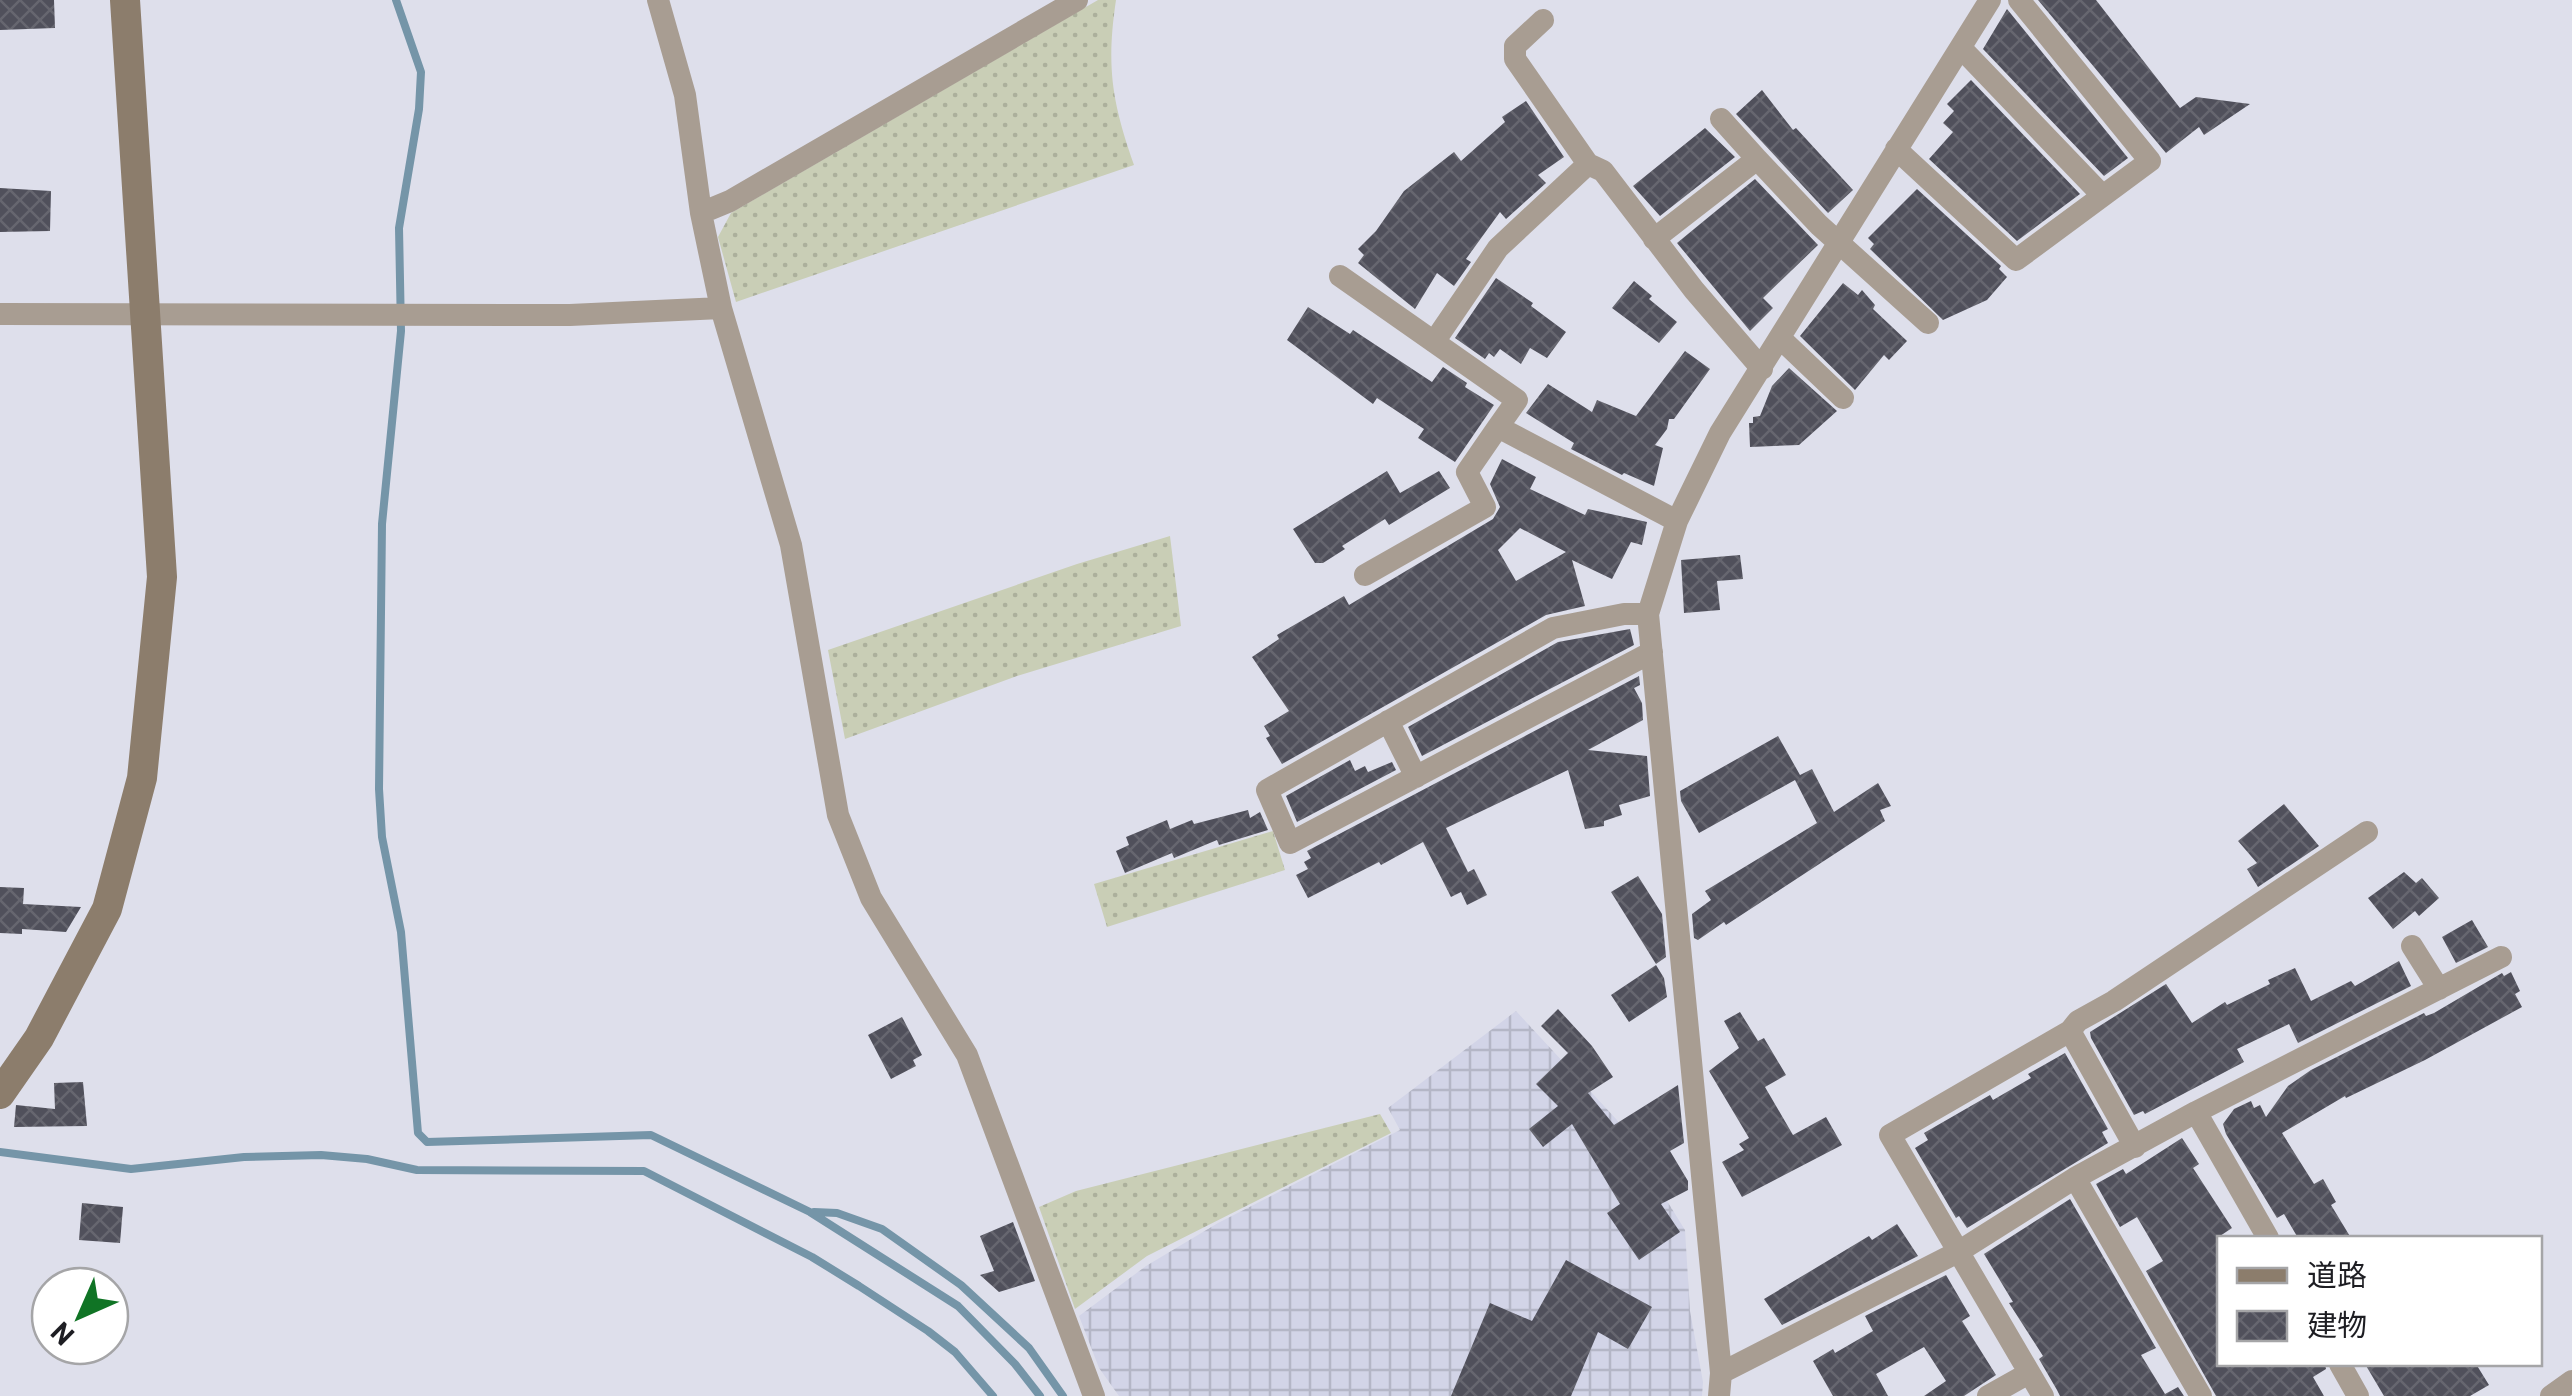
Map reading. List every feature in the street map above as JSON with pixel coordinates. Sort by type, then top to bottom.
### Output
[{"type":"street","points":[[0,1094],[39,1038],[107,909],[142,778],[162,576],[124,0]]},
{"type":"street","points":[[658,0],[685,95],[701,214],[721,308],[791,545],[838,815],[871,898],[967,1055],[1094,1396]]},
{"type":"street","points":[[701,214],[1076,0]]},
{"type":"street","points":[[1990,0],[1720,433],[1677,521],[1648,614],[1720,1385],[1958,1252],[2075,1178],[2501,957]]},
{"type":"street","points":[[1896,149],[2016,260],[2150,161],[2020,0]]},
{"type":"street","points":[[1543,20],[1515,46],[1515,59],[1588,164],[1603,172],[1762,369]]},
{"type":"street","points":[[1962,49],[2101,194]]},
{"type":"street","points":[[1721,119],[1838,242],[1928,323]]},
{"type":"street","points":[[1654,239],[1757,160]]},
{"type":"street","points":[[1434,342],[1498,248],[1588,164]]},
{"type":"street","points":[[1340,276],[1516,400],[1468,472],[1485,508],[1365,575]]},
{"type":"street","points":[[0,314],[570,315],[721,308]]},
{"type":"street","points":[[1780,339],[1844,398]]},
{"type":"street","points":[[1498,428],[1677,521]]},
{"type":"street","points":[[1648,614],[1624,614],[1553,628],[1266,790],[1290,843],[1652,652]]},
{"type":"street","points":[[1388,721],[1416,777]]},
{"type":"street","points":[[2043,1396],[1890,1135],[2070,1030],[2078,1021],[2114,1001],[2366,832]]},
{"type":"street","points":[[2412,946],[2439,989]]},
{"type":"street","points":[[2070,1030],[2135,1146]]},
{"type":"street","points":[[2196,1112],[2267,1236]]},
{"type":"street","points":[[2075,1178],[2201,1396]]},
{"type":"street","points":[[2341,1366],[2358,1396]]},
{"type":"street","points":[[1988,1396],[2029,1372]]},
{"type":"street","points":[[2552,1396],[2572,1381]]},
{"type":"shaded area","points":[[1516,1011],[1617,1120],[1685,1230],[1690,1311],[1702,1396],[1119,1396],[1099,1368],[1079,1316],[1146,1266],[1218,1223],[1400,1130],[1388,1108]]},
{"type":"green space","points":[[1098,0],[1116,0],[1113,84],[1134,165],[736,302],[718,237],[731,213]]},
{"type":"green space","points":[[1170,536],[1181,626],[1017,676],[845,739],[828,650]]},
{"type":"green space","points":[[1273,831],[1285,870],[1107,927],[1094,884]]},
{"type":"green space","points":[[1380,1114],[1391,1133],[1147,1256],[1075,1309],[1039,1207],[1076,1191]]},
{"type":"building","points":[[0,0],[54,0],[55,28],[0,30]]},
{"type":"building","points":[[2038,0],[2096,0],[2180,108],[2196,97],[2250,104],[2204,135],[2199,127],[2166,153]]},
{"type":"building","points":[[2007,9],[2128,158],[2104,176],[1983,49]]},
{"type":"building","points":[[1971,80],[2080,194],[2017,241],[1929,159],[1953,132],[1943,123],[1954,111],[1947,104]]},
{"type":"building","points":[[1762,90],[1793,130],[1796,128],[1853,190],[1828,213],[1736,114]]},
{"type":"building","points":[[1526,101],[1564,157],[1538,175],[1546,183],[1506,219],[1500,212],[1466,259],[1471,262],[1454,286],[1437,273],[1415,309],[1358,263],[1364,255],[1358,249],[1404,191],[1454,152],[1461,161],[1505,122],[1502,117]]},
{"type":"building","points":[[1705,128],[1735,157],[1660,216],[1633,186]]},
{"type":"building","points":[[1755,179],[1818,245],[1763,298],[1773,308],[1750,331],[1677,243]]},
{"type":"building","points":[[0,188],[51,191],[50,231],[0,232]]},
{"type":"building","points":[[1917,189],[2001,266],[1999,269],[2007,277],[1987,300],[1943,320],[1870,249],[1874,244],[1868,238]]},
{"type":"building","points":[[1496,278],[1566,332],[1547,358],[1530,348],[1521,364],[1500,349],[1494,357],[1489,353],[1485,359],[1455,338]]},
{"type":"building","points":[[1634,281],[1677,322],[1659,343],[1612,308]]},
{"type":"building","points":[[1843,283],[1858,295],[1862,290],[1875,305],[1873,309],[1907,341],[1889,360],[1884,355],[1855,390],[1800,336]]},
{"type":"building","points":[[1308,307],[1350,334],[1353,330],[1432,382],[1443,367],[1494,405],[1455,462],[1418,438],[1424,429],[1377,398],[1373,404],[1287,340]]},
{"type":"building","points":[[1685,351],[1710,369],[1674,419],[1669,419],[1655,445],[1663,448],[1654,486],[1571,449],[1574,443],[1526,413],[1548,384],[1592,412],[1597,400],[1636,416]]},
{"type":"building","points":[[1789,368],[1837,411],[1799,445],[1750,447],[1749,423],[1760,416],[1772,386]]},
{"type":"building","points":[[1502,459],[1536,477],[1530,489],[1585,515],[1588,509],[1647,522],[1642,545],[1631,542],[1612,579],[1572,560],[1585,606],[1546,615],[1282,764],[1266,738],[1270,736],[1264,726],[1289,711],[1252,657],[1279,639],[1277,635],[1344,596],[1349,605],[1493,519],[1500,507],[1490,484]],"holes":[[[1520,528],[1566,552],[1516,581],[1498,550]]]},
{"type":"building","points":[[1387,471],[1400,493],[1439,471],[1450,488],[1389,525],[1385,519],[1323,563],[1315,563],[1293,529]]},
{"type":"building","points":[[1740,555],[1743,579],[1717,581],[1720,610],[1684,613],[1681,560]]},
{"type":"building","points":[[1630,629],[1634,645],[1422,756],[1408,727],[1558,642]]},
{"type":"building","points":[[1639,676],[1640,685],[1634,688],[1642,703],[1643,720],[1588,750],[1647,756],[1650,796],[1619,805],[1622,815],[1604,821],[1604,826],[1585,829],[1568,770],[1446,828],[1468,872],[1474,869],[1487,895],[1467,905],[1461,892],[1451,897],[1423,842],[1308,898],[1296,875],[1308,869],[1304,862],[1311,858],[1307,851]]},
{"type":"building","points":[[1778,736],[1800,775],[1812,769],[1834,812],[1878,783],[1891,806],[1880,810],[1885,821],[1698,940],[1694,938],[1692,914],[1711,900],[1705,891],[1817,823],[1795,780],[1699,833],[1681,801],[1680,791]]},
{"type":"building","points":[[1350,760],[1355,771],[1365,766],[1368,772],[1392,762],[1396,770],[1297,822],[1286,796]]},
{"type":"building","points":[[2284,804],[2319,846],[2258,887],[2247,869],[2257,863],[2238,841]]},
{"type":"building","points":[[1248,810],[1250,818],[1260,812],[1268,830],[1219,845],[1217,840],[1174,858],[1172,853],[1125,873],[1116,851],[1129,845],[1126,837],[1167,820],[1170,829],[1192,820],[1194,824]]},
{"type":"building","points":[[2404,872],[2416,883],[2422,878],[2439,898],[2419,916],[2415,911],[2393,929],[2368,898]]},
{"type":"building","points":[[1638,876],[1662,914],[1666,957],[1656,964],[1611,892]]},
{"type":"building","points":[[0,887],[24,888],[23,904],[81,907],[66,932],[22,929],[22,934],[0,933]]},
{"type":"building","points":[[2472,920],[2488,947],[2456,963],[2442,937]]},
{"type":"building","points":[[2399,961],[2411,986],[2298,1043],[2289,1024],[2237,1049],[2244,1062],[2145,1114],[2143,1111],[2134,1115],[2091,1038],[2090,1032],[2166,984],[2192,1023],[2295,968],[2311,1001],[2351,981],[2355,986]]},
{"type":"building","points":[[1656,965],[1664,978],[1667,997],[1629,1022],[1611,995]]},
{"type":"building","points":[[2511,972],[2522,1007],[2425,1060],[2345,1096],[2282,1133],[2314,1184],[2323,1179],[2336,1202],[2331,1205],[2350,1236],[2297,1236],[2284,1214],[2277,1218],[2226,1134],[2223,1124],[2234,1109],[2251,1101],[2254,1108],[2260,1105],[2266,1117],[2288,1086],[2311,1070],[2424,1013],[2434,1013],[2502,973],[2504,976]]},
{"type":"building","points":[[1558,1009],[1592,1046],[1613,1077],[1588,1093],[1614,1125],[1678,1085],[1684,1143],[1670,1151],[1688,1181],[1688,1190],[1661,1204],[1680,1232],[1639,1260],[1607,1213],[1620,1204],[1572,1124],[1543,1147],[1529,1129],[1558,1106],[1536,1084],[1568,1053],[1541,1026]]},
{"type":"building","points":[[1740,1012],[1758,1041],[1764,1038],[1786,1075],[1765,1087],[1793,1135],[1826,1117],[1842,1145],[1742,1197],[1722,1162],[1744,1150],[1739,1144],[1749,1138],[1709,1071],[1739,1048],[1724,1021]]},
{"type":"building","points":[[902,1017],[922,1055],[913,1060],[916,1066],[891,1079],[868,1035]]},
{"type":"building","points":[[2065,1053],[2108,1129],[2102,1132],[2108,1143],[1967,1228],[1959,1216],[1956,1218],[1915,1148],[1928,1140],[1924,1133],[1990,1095],[1993,1100]]},
{"type":"building","points":[[83,1082],[87,1126],[14,1127],[16,1105],[55,1109],[54,1083]]},
{"type":"building","points":[[2182,1138],[2199,1164],[2193,1168],[2232,1228],[2217,1236],[2217,1366],[2325,1366],[2313,1377],[2324,1396],[2216,1396],[2146,1271],[2163,1261],[2137,1217],[2120,1227],[2096,1184],[2123,1169],[2126,1174]]},
{"type":"building","points":[[2070,1199],[2156,1348],[2141,1355],[2165,1394],[2178,1387],[2184,1396],[2060,1396],[2039,1359],[2043,1356],[1984,1254]]},
{"type":"building","points":[[82,1203],[123,1207],[120,1243],[79,1240]]},
{"type":"building","points":[[1013,1222],[1035,1281],[999,1292],[980,1275],[994,1271],[980,1236]]},
{"type":"building","points":[[1897,1224],[1918,1256],[1782,1325],[1764,1299],[1869,1236],[1872,1240]]},
{"type":"building","points":[[1566,1260],[1652,1307],[1628,1349],[1598,1332],[1571,1396],[1451,1396],[1490,1303],[1532,1321]]},
{"type":"building","points":[[1946,1275],[1970,1316],[1962,1321],[1996,1375],[1964,1396],[1924,1396],[1946,1381],[1924,1347],[1876,1374],[1888,1396],[1833,1396],[1813,1361],[1873,1331],[1865,1316]]},
{"type":"building","points":[[2366,1366],[2477,1366],[2489,1385],[2470,1396],[2384,1396]]},
{"type":"waterway","points":[[396,0],[421,72],[419,109],[399,228],[401,331],[382,524],[379,789],[382,837],[401,932],[418,1133],[427,1142],[651,1135],[810,1212],[958,1306],[1015,1364],[1040,1396]]},
{"type":"waterway","points":[[0,1152],[131,1169],[244,1157],[321,1155],[367,1159],[417,1170],[644,1171],[812,1257],[859,1286],[955,1352],[993,1396]]},
{"type":"waterway","points":[[814,1212],[837,1213],[882,1229],[961,1285],[1029,1348],[1063,1396]]}]
